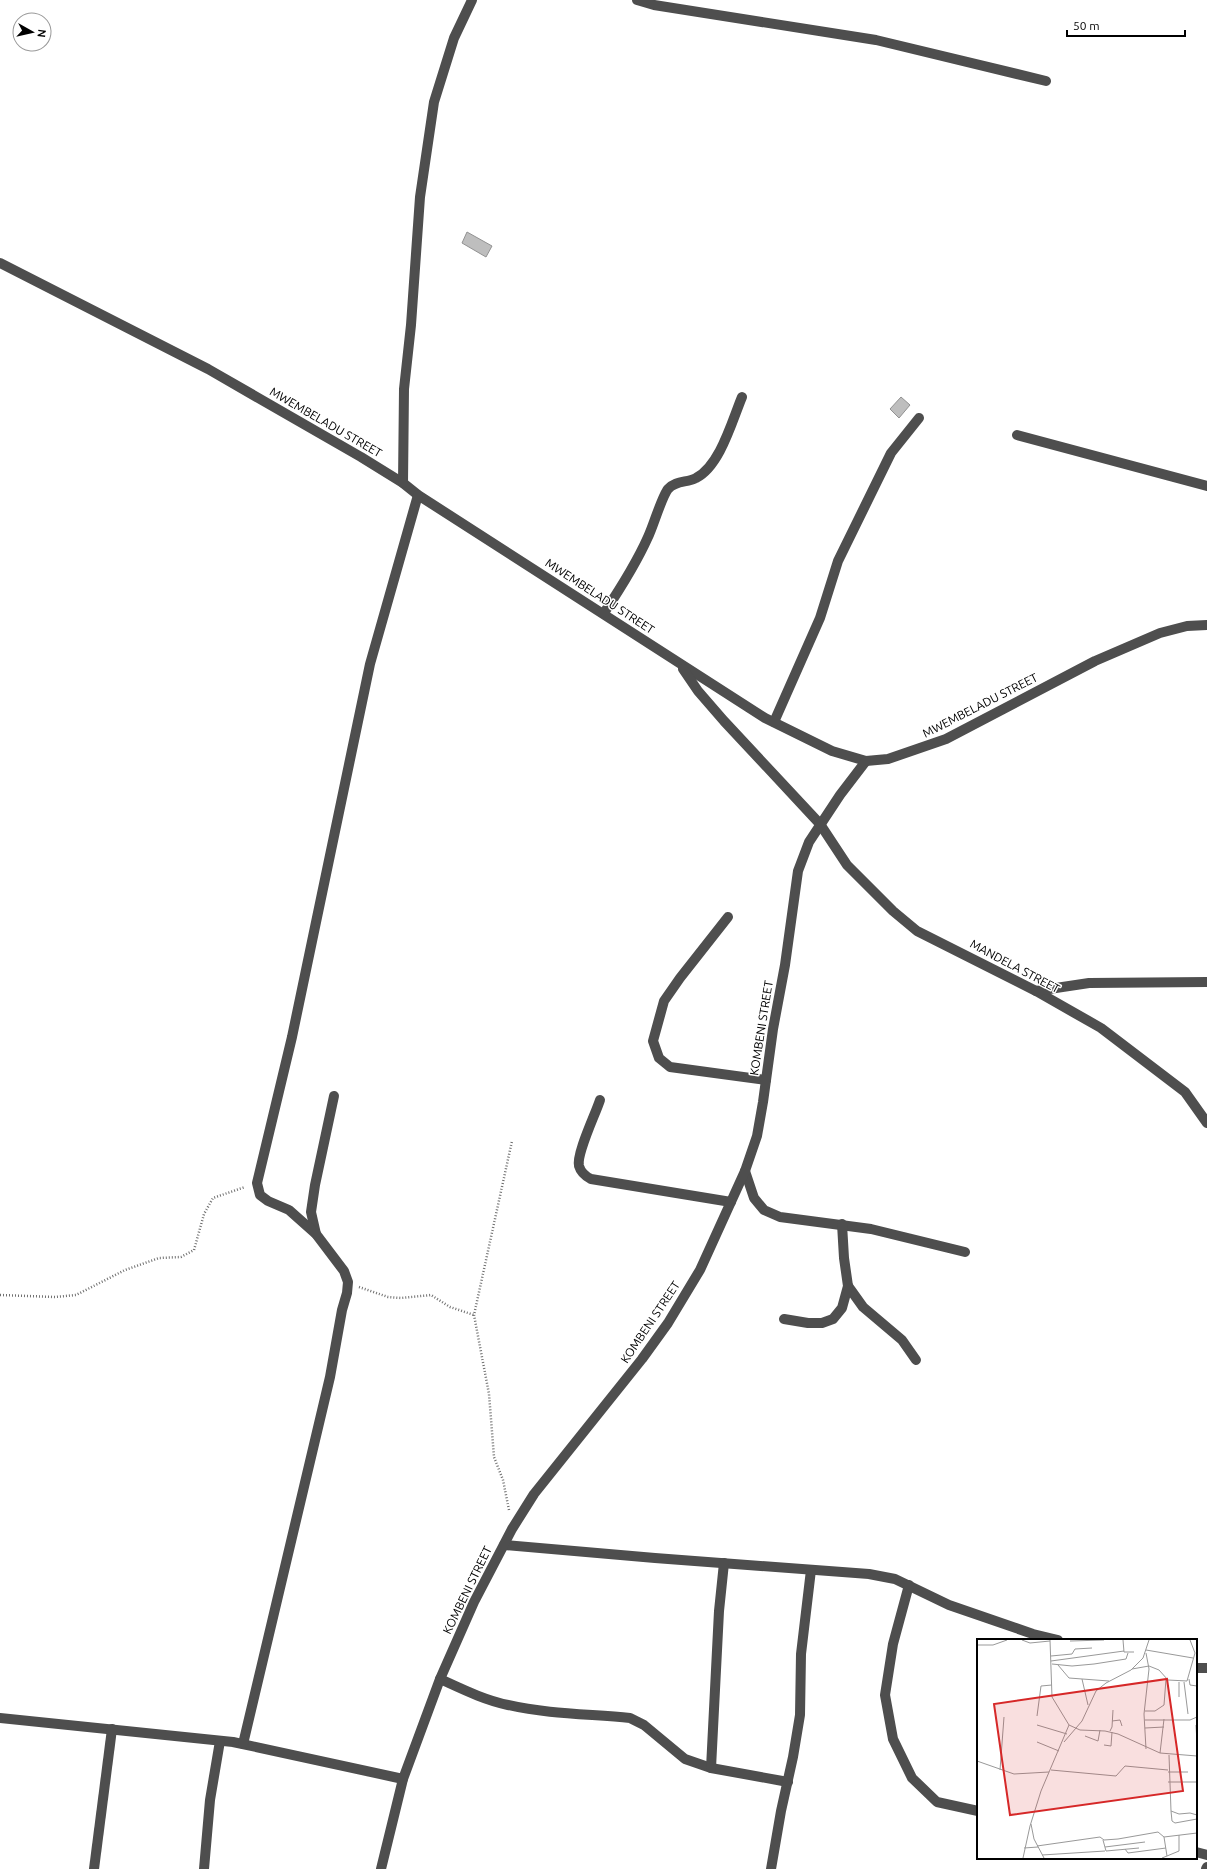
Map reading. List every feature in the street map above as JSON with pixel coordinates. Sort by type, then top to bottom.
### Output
[{"type":"street","points":[[403,483],[404,389],[411,325],[421,189],[434,102],[454,38],[472,0]]},
{"type":"street","points":[[638,0],[662,6],[876,40],[1046,80]]},
{"type":"street","name":"MWEMBELADU STREET","points":[[0,263],[208,369],[361,457],[765,718],[832,751],[866,761],[888,759],[946,739],[1095,661],[1160,633],[1187,626],[1207,625]]},
{"type":"street","points":[[604,613],[629,574],[648,538],[668,489],[679,482],[696,479],[708,469],[722,447],[742,397]]},
{"type":"street","points":[[774,722],[820,618],[838,561],[891,453],[920,418]]},
{"type":"street","points":[[1017,435],[1207,486]]},
{"type":"street","points":[[243,1744],[330,1377],[348,1282],[344,1271],[316,1234],[289,1210],[268,1201],[260,1195],[258,1183],[292,1037],[370,664],[418,495]]},
{"type":"street","name":"MANDELA STREET","points":[[680,664],[698,691],[724,721],[820,824],[847,865],[873,893],[917,931],[1036,991],[1101,1028],[1185,1092],[1207,1123]]},
{"type":"street","name":"KOMBENI STREET","points":[[381,1869],[403,1779],[440,1679],[474,1602],[512,1529],[534,1494],[642,1359],[668,1323],[700,1270],[745,1171],[757,1136],[798,871],[809,842],[820,824],[866,761]]},
{"type":"street","points":[[728,917],[680,978],[664,1001],[653,1041],[659,1058],[670,1067],[766,1080]]},
{"type":"street","points":[[1036,991],[1089,983],[1207,982]]},
{"type":"street","points":[[316,1234],[311,1212],[315,1185],[334,1096]]},
{"type":"street","points":[[600,1100],[582,1147],[578,1164],[583,1175],[591,1179],[731,1202]]},
{"type":"street","points":[[745,1171],[754,1198],[764,1210],[780,1217],[842,1224],[965,1252]]},
{"type":"street","points":[[784,1319],[808,1323],[822,1323],[833,1319],[842,1308],[848,1286],[844,1258],[842,1224]]},
{"type":"street","points":[[848,1286],[863,1307],[902,1340],[916,1360]]},
{"type":"street","points":[[504,1545],[869,1574],[895,1579],[949,1604],[1033,1634],[1054,1639]]},
{"type":"street","points":[[711,1768],[719,1610],[724,1563]]},
{"type":"street","points":[[771,1869],[800,1715],[801,1654],[811,1570]]},
{"type":"street","points":[[909,1585],[893,1644],[885,1695],[893,1739],[912,1778],[937,1802],[977,1811]]},
{"type":"street","points":[[440,1679],[485,1699],[508,1705],[531,1709],[630,1718],[644,1725],[685,1759],[711,1768],[788,1782]]},
{"type":"street","points":[[0,1718],[220,1740],[403,1779]]},
{"type":"street","points":[[94,1869],[112,1729]]},
{"type":"street","points":[[204,1869],[210,1800],[220,1740]]},
{"type":"street","points":[[1197,1852],[1207,1855]]},
{"type":"path","points":[[512,1141],[474,1315],[489,1394],[494,1457],[503,1480],[512,1529]]},
{"type":"path","points":[[0,1295],[55,1298],[76,1295],[124,1270],[159,1258],[181,1257],[194,1250],[204,1214],[213,1198],[258,1183]]},
{"type":"path","points":[[348,1282],[388,1297],[401,1298],[431,1295],[450,1307],[474,1315]]},
{"type":"building","points":[[467,232],[492,246],[486,257],[462,243]]},
{"type":"building","points":[[901,397],[910,405],[899,418],[890,409]]}]
